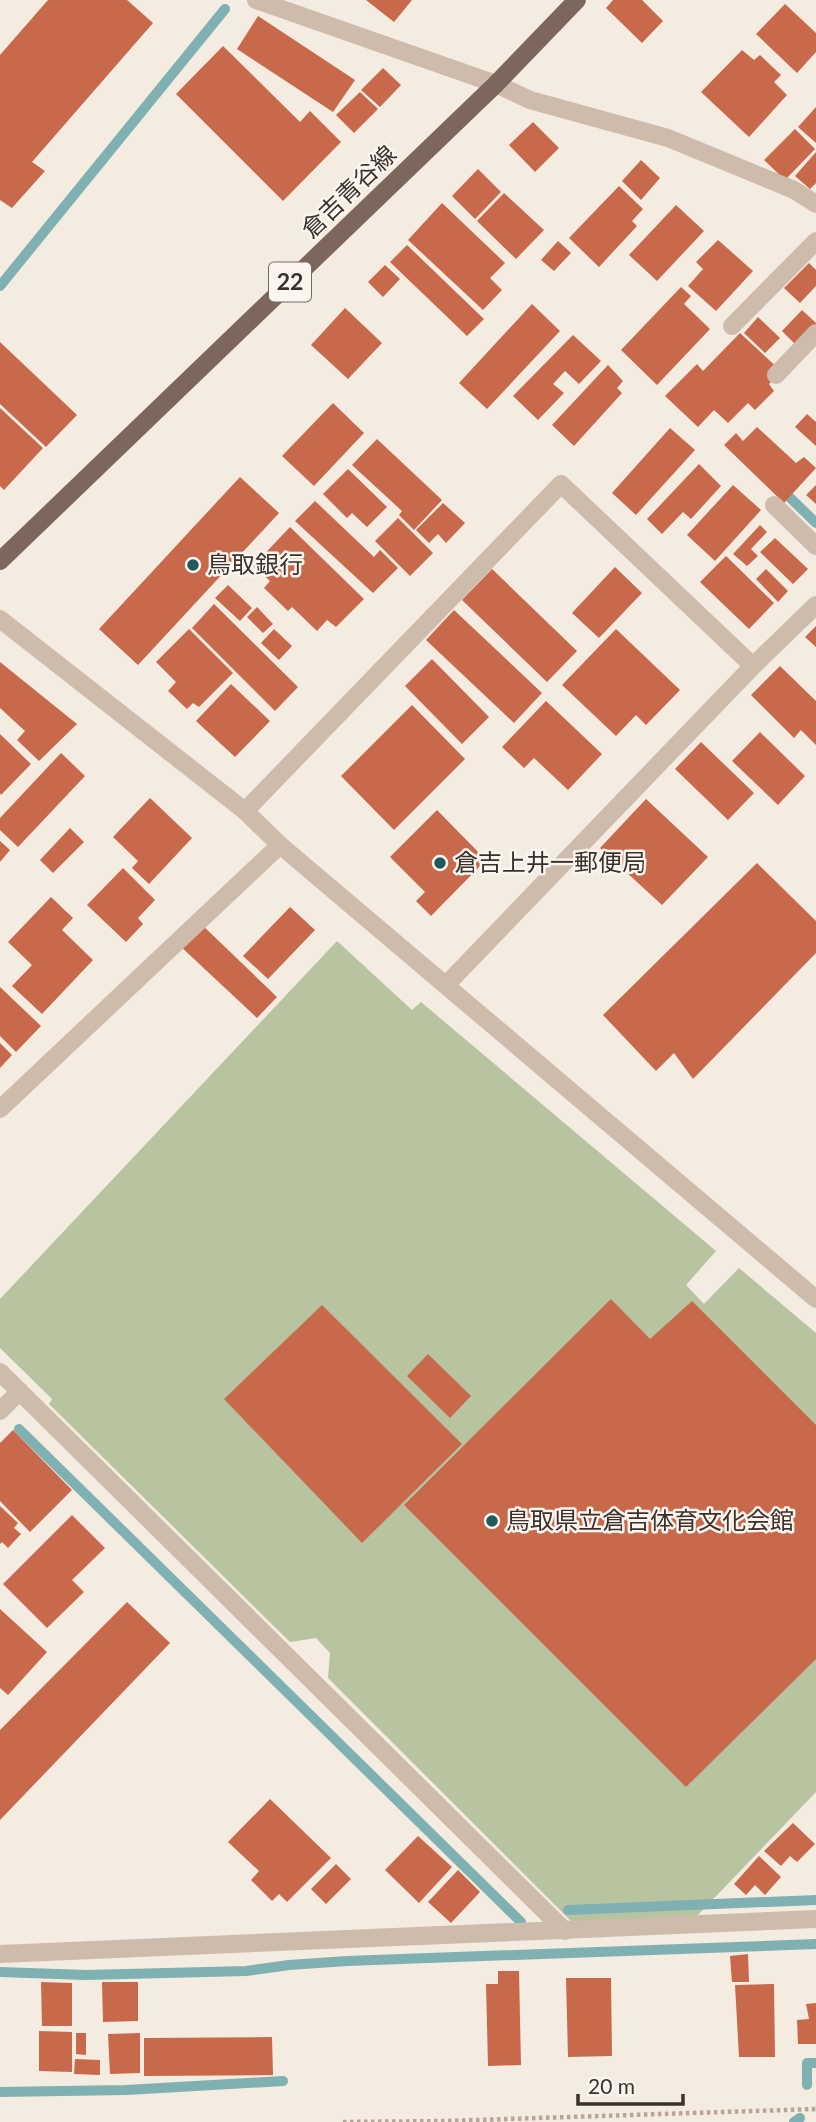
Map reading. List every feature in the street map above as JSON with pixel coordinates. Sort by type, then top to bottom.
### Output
[{"type":"main road","name":"倉吉青谷線","points":[[0,561],[496,84],[577,0]]},
{"type":"street","points":[[256,0],[496,84],[530,100],[667,138],[794,190],[816,204]]},
{"type":"street","points":[[732,326],[816,241]]},
{"type":"street","points":[[776,375],[816,334]]},
{"type":"street","points":[[245,811],[561,484],[752,666]]},
{"type":"street","points":[[774,505],[816,546]]},
{"type":"street","points":[[446,985],[752,666],[816,604]]},
{"type":"street","points":[[0,619],[245,811],[280,845],[816,1299]]},
{"type":"street","points":[[0,1108],[280,845]]},
{"type":"street","points":[[0,1372],[565,1930]]},
{"type":"street","points":[[0,1411],[20,1391]]},
{"type":"street","points":[[0,1954],[816,1919]]},
{"type":"path","points":[[343,2122],[816,2109]]},
{"type":"green space","name":"鳥取県立倉吉体育文化会館","points":[[337,941],[412,1010],[421,1002],[716,1251],[686,1285],[704,1304],[739,1268],[816,1333],[816,1792],[696,1917],[573,1923],[328,1678],[330,1653],[316,1638],[290,1642],[49,1404],[52,1399],[0,1348],[0,1299]]},
{"type":"building","points":[[48,0],[127,0],[153,23],[32,162],[45,171],[12,208],[0,200],[0,55]]},
{"type":"building","points":[[366,0],[412,0],[394,22]]},
{"type":"building","points":[[613,0],[642,0],[663,21],[642,43],[606,8]]},
{"type":"building","points":[[785,4],[816,33],[816,52],[797,73],[756,34]]},
{"type":"building","points":[[258,16],[355,80],[333,112],[237,49]]},
{"type":"building","points":[[223,46],[300,122],[310,111],[341,142],[283,201],[176,94]]},
{"type":"building","points":[[742,50],[754,60],[760,55],[781,75],[774,82],[787,95],[749,137],[701,92]]},
{"type":"building","points":[[383,68],[401,85],[380,107],[361,90]]},
{"type":"building","points":[[360,92],[378,109],[354,133],[336,115]]},
{"type":"building","points":[[816,107],[816,143],[798,127]]},
{"type":"building","points":[[533,122],[559,148],[535,172],[509,145]]},
{"type":"building","points":[[795,129],[815,149],[785,180],[764,160]]},
{"type":"building","points":[[816,152],[816,183],[810,189],[795,176]]},
{"type":"building","points":[[641,160],[660,178],[641,200],[622,181]]},
{"type":"building","points":[[478,169],[501,192],[475,219],[452,196]]},
{"type":"building","points":[[619,186],[643,209],[632,221],[637,226],[599,267],[569,238]]},
{"type":"building","points":[[504,193],[544,230],[516,259],[477,221]]},
{"type":"building","points":[[442,203],[505,263],[490,278],[502,290],[483,310],[408,240]]},
{"type":"building","points":[[676,205],[704,231],[657,281],[629,255]]},
{"type":"building","points":[[718,240],[753,271],[716,311],[688,286],[703,269],[696,262]]},
{"type":"building","points":[[558,241],[571,253],[554,271],[541,260]]},
{"type":"building","points":[[407,245],[484,319],[467,336],[390,262]]},
{"type":"building","points":[[809,263],[816,270],[816,286],[800,303],[784,288]]},
{"type":"building","points":[[385,265],[400,279],[383,297],[368,282]]},
{"type":"building","points":[[681,287],[691,296],[684,304],[710,329],[657,385],[621,350]]},
{"type":"building","points":[[532,304],[560,331],[487,409],[459,383]]},
{"type":"building","points":[[345,308],[382,343],[348,379],[311,345]]},
{"type":"building","points":[[802,310],[816,323],[816,342],[805,354],[782,331]]},
{"type":"building","points":[[758,317],[780,338],[765,353],[744,333]]},
{"type":"building","points":[[740,333],[781,371],[769,384],[774,391],[755,410],[748,403],[728,423],[714,410],[698,427],[665,396],[697,364],[703,371]]},
{"type":"building","points":[[573,335],[601,361],[579,384],[565,371],[553,384],[564,393],[538,420],[513,396]]},
{"type":"building","points":[[0,342],[77,415],[46,447],[0,404]]},
{"type":"building","points":[[608,365],[623,381],[617,388],[622,393],[574,446],[552,425]]},
{"type":"building","points":[[333,403],[364,433],[314,486],[282,456]]},
{"type":"building","points":[[0,408],[43,448],[4,490],[0,486]]},
{"type":"building","points":[[807,414],[816,422],[816,446],[795,427]]},
{"type":"building","points":[[757,427],[796,463],[804,457],[816,468],[784,503],[724,445],[736,433],[743,441]]},
{"type":"building","points":[[670,428],[695,450],[636,515],[612,493]]},
{"type":"building","points":[[377,439],[442,500],[414,530],[399,515],[402,511],[352,465]]},
{"type":"building","points":[[699,464],[721,486],[691,519],[683,512],[662,534],[647,519]]},
{"type":"building","points":[[348,469],[387,507],[367,527],[352,513],[347,518],[323,494]]},
{"type":"building","points":[[240,477],[279,513],[138,665],[99,629]]},
{"type":"building","points":[[733,485],[761,510],[715,561],[687,535]]},
{"type":"building","points":[[816,485],[816,504],[806,495]]},
{"type":"building","points":[[315,501],[374,557],[380,550],[398,568],[373,593],[295,521]]},
{"type":"building","points":[[443,503],[465,523],[446,543],[438,534],[429,543],[416,530]]},
{"type":"building","points":[[398,518],[433,553],[410,576],[375,541]]},
{"type":"building","points":[[760,525],[767,532],[751,549],[758,556],[747,566],[733,554]]},
{"type":"building","points":[[290,527],[364,599],[336,627],[327,620],[317,631],[292,607],[288,611],[264,588],[270,581],[253,566]]},
{"type":"building","points":[[775,538],[808,569],[793,584],[760,552]]},
{"type":"building","points":[[726,556],[774,603],[749,629],[700,582]]},
{"type":"building","points":[[615,567],[642,593],[599,638],[572,613]]},
{"type":"building","points":[[492,569],[577,651],[547,682],[462,600]]},
{"type":"building","points":[[766,569],[788,591],[778,602],[756,579]]},
{"type":"building","points":[[228,585],[252,608],[240,621],[215,598]]},
{"type":"building","points":[[214,604],[298,687],[275,711],[192,628]]},
{"type":"building","points":[[257,607],[273,624],[263,633],[247,617]]},
{"type":"building","points":[[454,610],[542,693],[514,723],[426,640]]},
{"type":"building","points":[[816,626],[816,647],[805,637]]},
{"type":"building","points":[[189,629],[233,673],[199,707],[193,703],[187,709],[168,691],[176,682],[156,662]]},
{"type":"building","points":[[274,629],[292,646],[279,660],[261,643]]},
{"type":"building","points":[[616,629],[680,690],[646,725],[636,715],[616,736],[562,685]]},
{"type":"building","points":[[432,659],[489,717],[462,744],[405,686]]},
{"type":"building","points":[[0,662],[77,724],[39,761],[17,740],[25,731],[0,708]]},
{"type":"building","points":[[780,666],[816,701],[816,745],[801,730],[794,738],[751,695]]},
{"type":"building","points":[[231,684],[270,721],[235,757],[196,721]]},
{"type":"building","points":[[546,701],[602,754],[568,790],[534,758],[524,768],[502,747]]},
{"type":"building","points":[[412,705],[465,759],[394,830],[341,776]]},
{"type":"building","points":[[760,732],[805,776],[778,805],[732,761]]},
{"type":"building","points":[[0,734],[31,764],[1,795],[0,793]]},
{"type":"building","points":[[701,742],[754,793],[728,820],[675,769]]},
{"type":"building","points":[[61,753],[85,776],[18,847],[0,830],[0,818]]},
{"type":"building","points":[[150,798],[192,838],[149,884],[132,868],[138,861],[113,837]]},
{"type":"building","points":[[646,799],[708,857],[662,905],[600,848]]},
{"type":"building","points":[[437,810],[486,860],[431,916],[416,901],[425,892],[390,857]]},
{"type":"building","points":[[70,828],[84,842],[53,873],[40,860]]},
{"type":"building","points":[[0,841],[10,850],[0,862]]},
{"type":"building","points":[[757,863],[816,921],[816,953],[693,1079],[674,1053],[656,1071],[603,1015]]},
{"type":"building","points":[[123,868],[155,900],[138,918],[143,924],[126,942],[87,905]]},
{"type":"building","points":[[51,897],[73,918],[62,930],[93,960],[42,1014],[12,986],[32,965],[8,942]]},
{"type":"building","points":[[290,907],[315,930],[268,979],[243,956]]},
{"type":"building","points":[[199,922],[277,997],[257,1018],[178,944]]},
{"type":"building","points":[[0,987],[41,1026],[16,1052],[0,1036]]},
{"type":"building","points":[[0,1043],[12,1055],[0,1068]]},
{"type":"building","points":[[611,1299],[650,1339],[692,1301],[816,1425],[816,1659],[686,1787],[404,1505]]},
{"type":"building","points":[[322,1305],[462,1444],[362,1543],[224,1399]]},
{"type":"building","points":[[428,1354],[471,1396],[450,1418],[407,1376]]},
{"type":"building","points":[[13,1430],[72,1490],[30,1532],[0,1501],[0,1443]]},
{"type":"building","points":[[0,1506],[18,1523],[14,1528],[21,1534],[8,1548],[2,1542],[0,1544]]},
{"type":"building","points":[[72,1515],[105,1548],[72,1580],[84,1592],[47,1628],[3,1584]]},
{"type":"building","points":[[127,1602],[170,1643],[0,1820],[0,1730]]},
{"type":"building","points":[[0,1609],[47,1652],[8,1695],[0,1688]]},
{"type":"building","points":[[270,1799],[331,1858],[287,1902],[279,1894],[272,1901],[251,1880],[259,1871],[228,1842]]},
{"type":"building","points":[[793,1823],[815,1844],[797,1862],[790,1856],[781,1866],[764,1851]]},
{"type":"building","points":[[418,1836],[452,1867],[419,1903],[385,1870]]},
{"type":"building","points":[[759,1856],[781,1877],[765,1895],[755,1885],[746,1895],[734,1884]]},
{"type":"building","points":[[336,1864],[351,1879],[326,1904],[311,1889]]},
{"type":"building","points":[[458,1870],[480,1892],[451,1923],[428,1902]]},
{"type":"building","points":[[748,1954],[749,1982],[732,1982],[730,1956]]},
{"type":"building","points":[[498,1971],[519,1971],[521,2065],[488,2066],[486,1984],[498,1984]]},
{"type":"building","points":[[566,1978],[611,1978],[612,2056],[568,2057]]},
{"type":"building","points":[[41,1982],[72,1983],[72,2026],[42,2026]]},
{"type":"building","points":[[102,1982],[138,1982],[138,2021],[103,2022]]},
{"type":"building","points":[[774,1984],[775,2057],[739,2057],[735,1985]]},
{"type":"building","points":[[816,2003],[816,2044],[798,2044],[797,2020],[809,2019],[806,2004]]},
{"type":"building","points":[[39,2031],[72,2032],[72,2072],[39,2071]]},
{"type":"building","points":[[76,2033],[86,2033],[86,2055],[76,2054]]},
{"type":"building","points":[[140,2033],[140,2073],[110,2074],[108,2034]]},
{"type":"building","points":[[272,2037],[273,2075],[144,2076],[144,2038]]},
{"type":"building","points":[[75,2059],[100,2060],[100,2075],[74,2074]]},
{"type":"waterway","points":[[0,286],[225,9]]},
{"type":"waterway","points":[[780,488],[816,523]]},
{"type":"waterway","points":[[19,1429],[521,1922]]},
{"type":"waterway","points":[[568,1910],[816,1900]]},
{"type":"waterway","points":[[0,1972],[86,1975],[246,1971],[347,1961],[816,1944]]},
{"type":"waterway","points":[[807,2085],[807,2063],[816,2063]]},
{"type":"waterway","points":[[0,2092],[126,2090],[283,2081]]},
{"type":"waterway","points":[[794,2122],[800,2118]]},
{"type":"place","name":"鳥取銀行","points":[[193,565]]},
{"type":"place","name":"倉吉上井一郵便局","points":[[440,863]]},
{"type":"place","name":"鳥取県立倉吉体育文化会館","points":[[492,1521]]}]
